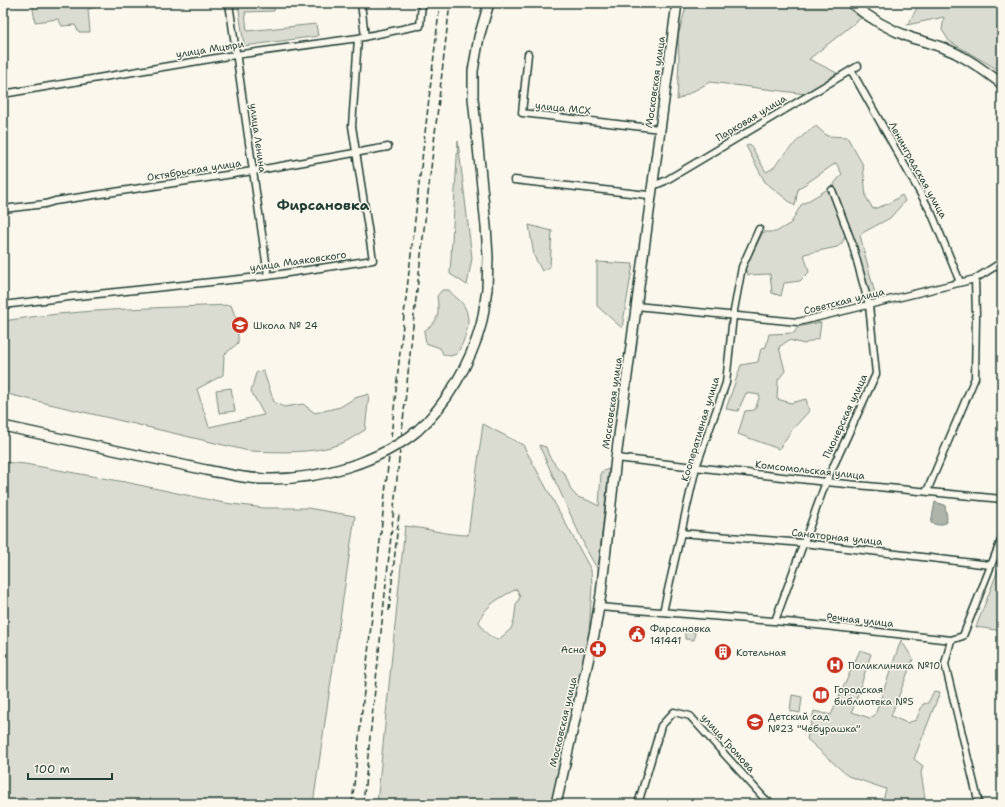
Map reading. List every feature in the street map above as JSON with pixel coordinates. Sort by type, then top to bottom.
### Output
[{"type":"street","name":"улица Ленина","points":[[229,3],[268,276]]},
{"type":"street","points":[[360,3],[365,37]]},
{"type":"street","name":"улица Мцыри","points":[[3,94],[236,55],[365,37],[420,26],[422,3]]},
{"type":"street","name":"Московская улица","points":[[556,804],[599,607],[616,458],[677,3]]},
{"type":"street","points":[[851,3],[864,14],[887,27],[961,55],[1002,84]]},
{"type":"street","points":[[3,426],[206,470],[271,480],[298,478],[340,470],[378,455],[416,431],[436,412],[453,387],[469,359],[480,326],[487,289],[488,257],[473,98],[473,71],[479,37],[488,7]]},
{"type":"street","name":"улица Маяковского","points":[[3,305],[268,276],[373,260],[355,153],[352,126],[358,38]]},
{"type":"street","name":"улица МСХ","points":[[528,54],[522,114],[660,130]]},
{"type":"street","name":"Парковая улица","points":[[653,186],[665,181],[858,66]]},
{"type":"street","name":"Ленинградская улица","points":[[851,70],[932,214],[960,282]]},
{"type":"street","name":"Октябрьская улица","points":[[3,209],[45,204],[55,201],[253,171],[388,147]]},
{"type":"street","points":[[514,180],[648,195],[651,197]]},
{"type":"street","name":"Пионерская улица","points":[[775,621],[826,482],[876,374],[869,305],[852,243],[832,190]]},
{"type":"street","name":"Кооперативная улица","points":[[663,612],[696,468],[726,383],[734,316],[742,267],[759,229]]},
{"type":"street","name":"Советская улица","points":[[636,306],[798,322],[975,278],[1002,262]]},
{"type":"street","points":[[927,491],[976,378],[975,278]]},
{"type":"street","name":"Комсомольская улица","points":[[616,458],[826,482],[1002,498]]},
{"type":"street","name":"Санаторная улица","points":[[681,533],[803,543],[990,565]]},
{"type":"street","points":[[979,804],[945,664],[951,640],[963,636],[1002,538]]},
{"type":"street","name":"Речная улица","points":[[599,607],[775,621],[951,640]]},
{"type":"street","name":"улица Громова","points":[[638,804],[661,726],[674,712],[690,716],[764,801]]},
{"type":"street","points":[[764,801],[771,804]]},
{"type":"shaded area","points":[[35,3],[104,3],[104,5],[88,9],[90,32],[79,32],[75,25],[62,26],[58,19],[35,22],[33,9]]},
{"type":"shaded area","points":[[238,3],[275,3],[274,11],[245,12],[247,31],[316,24],[318,36],[244,46]]},
{"type":"shaded area","points":[[687,3],[842,3],[861,18],[809,59],[837,73],[806,94],[710,82],[677,100],[679,60],[678,36]]},
{"type":"shaded area","points":[[920,3],[1002,3],[1002,72],[949,41],[942,30],[944,17],[907,25]]},
{"type":"shaded area","points":[[816,126],[827,136],[847,137],[863,165],[866,197],[873,209],[888,204],[902,195],[905,201],[890,218],[860,235],[876,298],[870,300],[853,235],[834,184],[842,174],[836,163],[798,189],[795,206],[765,182],[746,146],[750,144],[766,172],[774,167],[798,140]]},
{"type":"shaded area","points":[[458,141],[472,258],[467,285],[450,274]]},
{"type":"shaded area","points":[[828,189],[846,234],[842,243],[837,247],[804,254],[809,272],[800,281],[784,283],[781,296],[772,293],[770,274],[748,275],[745,268],[763,232],[776,232],[791,223],[801,205]]},
{"type":"shaded area","points":[[529,225],[552,231],[550,267],[542,271],[534,256]]},
{"type":"shaded area","points":[[597,262],[633,264],[622,328],[597,306]]},
{"type":"shaded area","points":[[442,290],[449,290],[461,302],[467,312],[468,318],[467,330],[463,343],[457,354],[450,356],[443,354],[440,348],[426,343],[424,331],[436,320],[438,312],[437,296]]},
{"type":"shaded area","points":[[231,305],[238,324],[238,343],[224,355],[223,375],[197,389],[209,427],[264,415],[251,391],[256,373],[263,370],[274,402],[284,407],[303,404],[315,413],[340,407],[355,398],[369,394],[365,430],[343,443],[319,449],[295,452],[249,451],[3,393],[3,321],[88,311]]},
{"type":"shaded area","points":[[821,322],[819,338],[804,344],[789,340],[779,347],[785,371],[778,380],[777,399],[791,403],[806,399],[809,411],[791,431],[779,449],[738,434],[745,411],[755,410],[760,395],[746,393],[738,411],[726,409],[741,365],[758,362],[761,348],[766,347],[769,334],[794,333],[798,327]]},
{"type":"shaded area","points":[[231,388],[235,411],[219,413],[216,390]]},
{"type":"shaded area","points":[[483,424],[523,445],[591,570],[592,586],[589,633],[552,804],[377,804],[405,526],[452,534],[468,535]],"holes":[[[517,589],[520,597],[516,605],[514,621],[511,629],[498,640],[487,633],[479,622],[485,611],[500,598]]]},
{"type":"shaded area","points":[[539,445],[546,447],[549,456],[557,467],[565,474],[571,490],[577,497],[599,506],[601,472],[609,469],[598,570],[587,551]]},
{"type":"shaded area","points":[[3,462],[25,464],[125,482],[224,503],[264,508],[307,508],[355,516],[313,804],[26,804],[23,797],[12,804],[3,804]]},
{"type":"shaded area","points":[[935,502],[945,505],[947,518],[946,523],[938,525],[931,523]]},
{"type":"shaded area","points":[[1002,560],[1002,631],[976,627]]},
{"type":"shaded area","points":[[685,631],[695,632],[694,640],[685,639]]},
{"type":"shaded area","points":[[901,640],[913,659],[891,716],[907,723],[916,720],[923,704],[928,703],[934,691],[940,692],[914,759],[923,766],[921,773],[926,804],[882,804],[886,789],[848,776],[807,739],[814,711],[831,715],[860,650],[871,654],[852,712],[870,718],[875,715]]},
{"type":"shaded area","points":[[792,695],[802,697],[800,713],[790,711]]},
{"type":"railway","points":[[352,804],[404,315],[440,3]]},
{"type":"railway","points":[[363,804],[414,316],[450,3]]},
{"type":"railway","points":[[389,611],[399,514]]},
{"type":"place","name":"Школа № 24","points":[[240,325]]},
{"type":"place","name":"Фирсановка 141441","points":[[637,634]]},
{"type":"place","name":"Асна","points":[[598,649]]},
{"type":"place","name":"Котельная","points":[[723,652]]},
{"type":"place","name":"Поликлиника №10","points":[[835,665]]},
{"type":"place","name":"Городская библиотека №5","points":[[821,695]]},
{"type":"place","name":"Детский сад №23 \"Чебурашка\"","points":[[755,722]]},
{"type":"district","name":"Фирсановка","points":[[323,205]]}]
